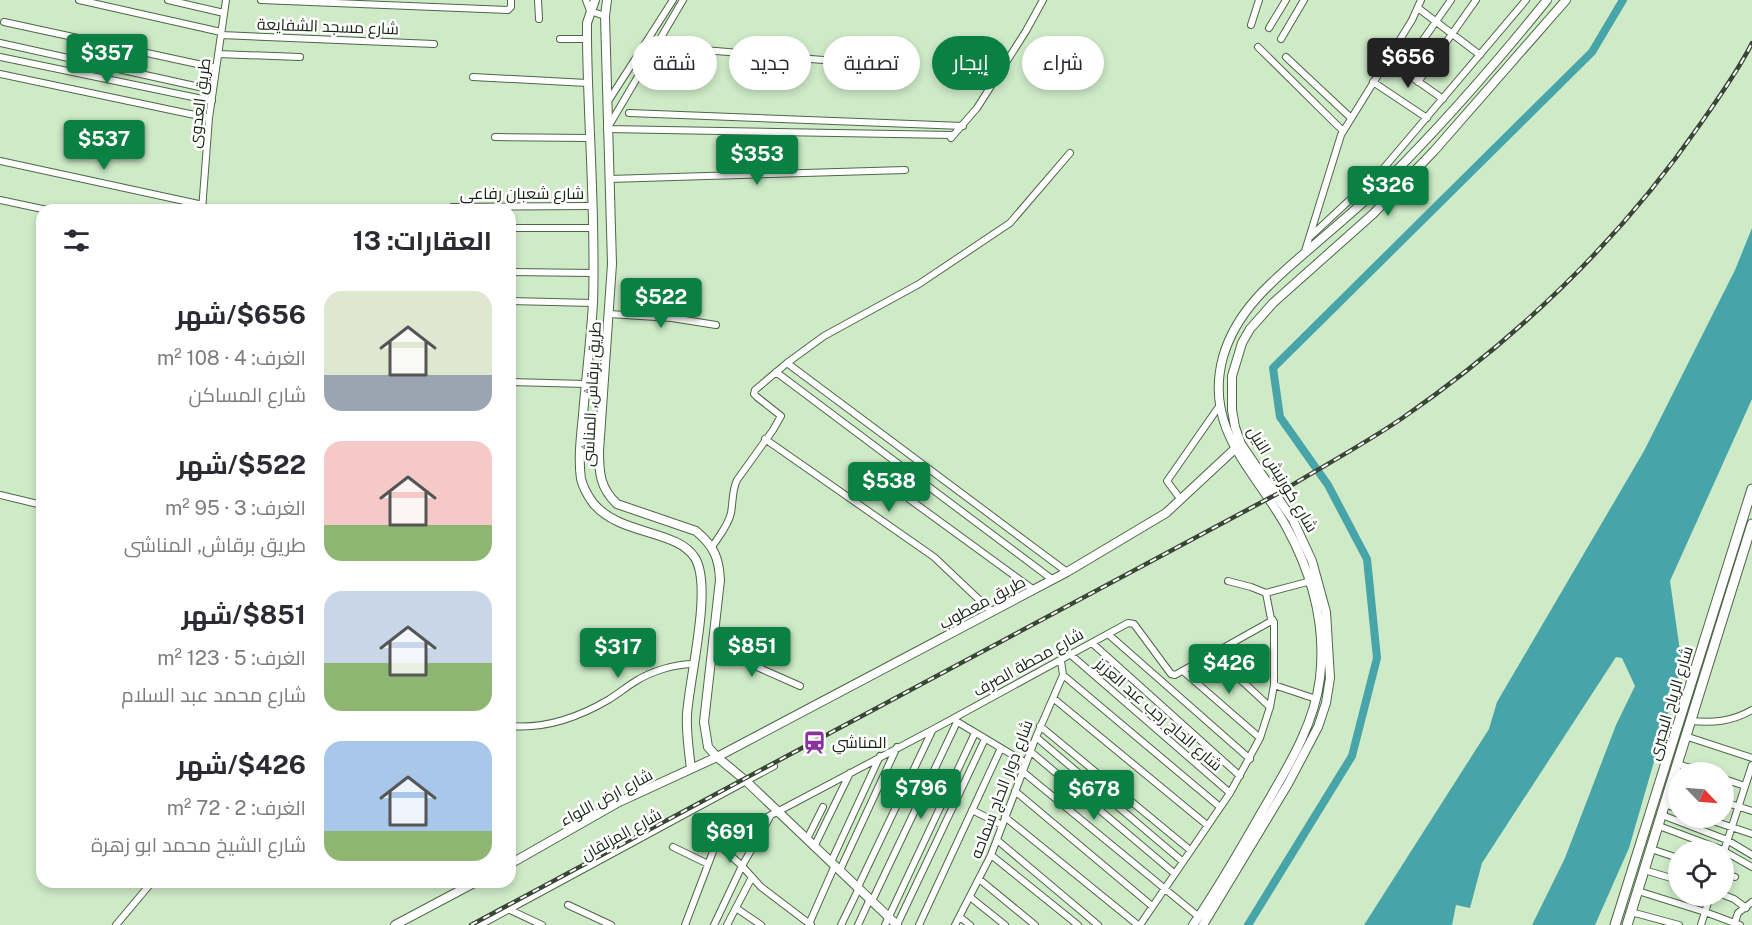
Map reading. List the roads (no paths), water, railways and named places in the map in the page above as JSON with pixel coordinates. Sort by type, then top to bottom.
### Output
[{"type":"main road","name":"شارع كورنيش النيل","points":[[1198,922],[1288,784],[1318,727],[1326,703],[1330,678],[1328,624],[1317,577],[1303,540],[1246,460],[1226,427],[1220,405],[1219,375],[1230,339],[1238,322],[1261,292],[1364,203],[1398,169],[1479,81],[1547,0]]},
{"type":"main road","name":"شارع كورنيش النيل","points":[[1238,446],[1231,393],[1236,359],[1250,328],[1273,303],[1388,199],[1434,151],[1566,0]]},
{"type":"main road","name":"شارع الرياح البحيرى","points":[[1615,925],[1752,489]]},
{"type":"main road","name":"شارع كورنيش النيل","points":[[1198,922],[1281,779],[1309,723],[1316,699],[1321,663],[1320,634],[1311,581],[1289,523]]},
{"type":"main road","name":"شارع الرياح البحيرى","points":[[1678,762],[1752,524]]},
{"type":"main road","points":[[1309,723],[1318,727]]},
{"type":"main road","name":"شارع الرياح البحيرى","points":[[1627,925],[1668,798]]},
{"type":"street","name":"شارع مسجد الشفايعة","points":[[79,0],[221,33],[434,44]]},
{"type":"street","points":[[168,0],[224,13]]},
{"type":"street","name":"طريق العدوى","points":[[202,204],[209,118],[226,0]]},
{"type":"street","points":[[261,0],[507,10],[510,8],[511,0]]},
{"type":"street","points":[[538,0],[539,19]]},
{"type":"street","points":[[585,0],[590,11],[605,16]]},
{"type":"street","name":"طريق برقاش, المناشى","points":[[595,0],[587,23],[593,273],[580,450],[581,481],[588,496],[599,510],[612,520],[686,548],[700,569],[700,622],[686,722],[694,768]]},
{"type":"street","name":"طريق برقاش, المناشى","points":[[607,0],[605,16],[607,129],[612,255],[599,475],[608,496],[617,504],[696,531],[712,547]]},
{"type":"street","points":[[607,104],[673,0]]},
{"type":"street","points":[[662,36],[683,0]]},
{"type":"street","points":[[632,87],[607,129],[952,137],[963,126],[1026,31],[1043,0]]},
{"type":"street","points":[[1251,25],[1259,0]]},
{"type":"street","points":[[1269,28],[1286,0]]},
{"type":"street","points":[[1281,39],[1304,0]]},
{"type":"street","points":[[1304,254],[1337,143],[1421,0]]},
{"type":"street","points":[[1402,70],[1451,0]]},
{"type":"street","points":[[1418,82],[1476,0]]},
{"type":"street","points":[[1311,236],[1383,169],[1524,1]]},
{"type":"street","points":[[1418,8],[1480,55]]},
{"type":"street","points":[[4,21],[216,68]]},
{"type":"street","points":[[560,39],[587,39]]},
{"type":"street","points":[[0,43],[213,90]]},
{"type":"street","points":[[1258,47],[1343,130]]},
{"type":"street","points":[[717,51],[823,60]]},
{"type":"street","points":[[218,54],[300,57]]},
{"type":"street","points":[[0,57],[212,101]]},
{"type":"street","points":[[1286,57],[1351,118]]},
{"type":"street","points":[[1386,59],[1443,99]]},
{"type":"street","points":[[0,74],[209,118]]},
{"type":"street","points":[[473,77],[587,82]]},
{"type":"street","points":[[1373,82],[1427,117]]},
{"type":"street","points":[[629,113],[963,126]]},
{"type":"street","points":[[495,137],[589,138]]},
{"type":"street","points":[[985,739],[897,925],[887,921],[871,900],[807,839],[774,813],[746,781],[724,763],[713,759],[708,747],[704,722],[720,580],[719,564],[712,547],[731,514],[736,480],[781,416],[754,394],[755,390],[824,336],[919,284],[1010,223],[1070,153]]},
{"type":"street","points":[[0,161],[185,204]]},
{"type":"street","points":[[609,179],[905,170]]},
{"type":"street","points":[[0,200],[36,208]]},
{"type":"street","name":"شارع شعبان رفاعى","points":[[516,207],[593,207]]},
{"type":"street","points":[[516,228],[593,228]]},
{"type":"street","points":[[516,272],[593,273]]},
{"type":"street","points":[[516,301],[592,303]]},
{"type":"street","points":[[609,314],[672,318],[716,325]]},
{"type":"street","points":[[787,363],[1067,572]]},
{"type":"street","points":[[776,372],[1053,580]]},
{"type":"street","points":[[516,381],[586,384]]},
{"type":"street","points":[[1181,500],[1167,482],[1220,405]]},
{"type":"street","points":[[765,439],[934,557],[992,612]]},
{"type":"street","name":"طريق معطوب","points":[[713,759],[1053,580],[1146,526],[1181,500],[1238,446]]},
{"type":"street","points":[[580,450],[599,451]]},
{"type":"street","points":[[883,480],[1034,590]]},
{"type":"street","points":[[0,495],[36,504]]},
{"type":"street","points":[[1228,581],[1266,593],[1311,581]]},
{"type":"street","points":[[1005,817],[1139,925],[1230,793],[1260,738],[1274,685],[1273,620],[1266,593]]},
{"type":"street","points":[[1260,738],[1183,671],[1273,620]]},
{"type":"street","name":"شارع محطة الصرف","points":[[718,843],[897,747],[955,720],[1128,623],[1134,624],[1171,674],[1176,675],[1183,671]]},
{"type":"street","points":[[1108,634],[1250,759]]},
{"type":"street","points":[[1092,643],[1240,776]]},
{"type":"street","points":[[714,648],[800,686]]},
{"type":"street","points":[[1212,654],[1270,706]]},
{"type":"street","name":"شارع الحاج رجب عبد العزيز","points":[[1071,655],[1230,793]]},
{"type":"street","points":[[1061,661],[1064,675],[1220,807]]},
{"type":"street","points":[[516,726],[537,726],[575,716],[612,698],[638,679],[683,664],[694,664]]},
{"type":"street","name":"شارع دوار الحاج سماحه","points":[[956,925],[991,855],[1040,726],[1064,675]]},
{"type":"street","points":[[1274,685],[1316,699]]},
{"type":"street","points":[[1053,698],[1207,825]]},
{"type":"street","points":[[1690,721],[1721,722],[1751,711]]},
{"type":"street","points":[[858,925],[955,720],[1026,763]]},
{"type":"street","points":[[1040,726],[1190,850]]},
{"type":"street","points":[[840,925],[932,730]]},
{"type":"street","points":[[887,921],[975,733]]},
{"type":"street","points":[[1686,736],[1752,758]]},
{"type":"street","points":[[1036,737],[1182,861]]},
{"type":"street","points":[[836,866],[897,747]]},
{"type":"street","points":[[919,925],[1001,748]]},
{"type":"street","points":[[1030,751],[1174,873]]},
{"type":"street","points":[[685,925],[718,843],[761,887],[810,924],[881,756]]},
{"type":"street","name":"شارع ارض اللواء","points":[[516,861],[619,802],[713,759]]},
{"type":"street","points":[[1734,818],[1748,785],[1752,765]]},
{"type":"street","name":"شارع المزلقان","points":[[480,925],[774,766]]},
{"type":"street","points":[[1022,771],[1164,888],[1198,922]]},
{"type":"street","points":[[814,846],[850,773]]},
{"type":"street","points":[[1015,791],[1152,906]]},
{"type":"street","points":[[1734,806],[1752,812]]},
{"type":"street","points":[[807,839],[823,807]]},
{"type":"street","points":[[972,810],[1002,825]]},
{"type":"street","points":[[714,925],[742,866],[774,813]]},
{"type":"street","points":[[1662,815],[1727,840],[1731,828]]},
{"type":"street","points":[[1659,826],[1695,840]]},
{"type":"street","points":[[1734,828],[1752,834]]},
{"type":"street","points":[[996,840],[1098,925]]},
{"type":"street","points":[[1734,844],[1752,856],[1751,866],[1734,857]]},
{"type":"street","points":[[673,847],[708,864]]},
{"type":"street","points":[[1651,849],[1668,855]]},
{"type":"street","points":[[991,855],[1078,925]]},
{"type":"street","points":[[1644,870],[1668,877]]},
{"type":"street","points":[[727,925],[752,877]]},
{"type":"street","points":[[980,879],[1035,925]]},
{"type":"street","points":[[116,925],[147,888]]},
{"type":"street","points":[[395,925],[465,888]]},
{"type":"street","points":[[1638,891],[1737,923],[1738,913],[1752,902]]},
{"type":"street","points":[[970,897],[1005,925]]},
{"type":"street","points":[[1734,899],[1746,908]]},
{"type":"street","points":[[568,905],[611,925]]},
{"type":"street","points":[[1701,925],[1707,906]]},
{"type":"street","points":[[736,908],[761,925]]},
{"type":"street","points":[[508,909],[542,925]]},
{"type":"street","points":[[1631,912],[1679,925]]},
{"type":"street","points":[[960,916],[970,925]]},
{"type":"water","points":[[1752,228],[1752,399],[1670,581],[1682,665],[1629,848],[1595,925],[1532,925],[1565,858],[1616,725],[1635,686],[1622,658],[1616,657],[1482,863],[1470,908],[1456,905],[1452,925],[1364,925],[1489,729],[1497,702],[1644,451],[1735,270]]},
{"type":"waterway","points":[[1248,925],[1352,756],[1377,658],[1367,559],[1328,485],[1280,417],[1273,368],[1592,52],[1623,0]]},
{"type":"railway","points":[[471,925],[1277,494],[1401,419],[1444,388],[1526,321],[1602,247],[1670,166],[1728,84],[1752,43]]},
{"type":"place","name":"المناشي","points":[[814,742]]}]
